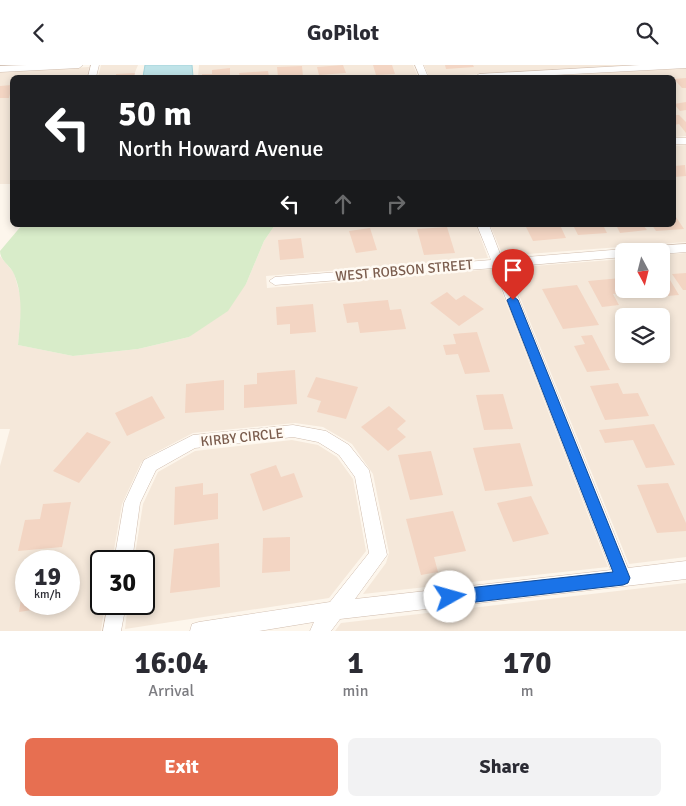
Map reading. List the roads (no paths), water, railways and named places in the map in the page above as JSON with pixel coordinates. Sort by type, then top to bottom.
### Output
[{"type":"street","points":[[0,69],[78,65]]},
{"type":"street","points":[[514,75],[686,65]]},
{"type":"street","points":[[484,227],[623,578]]},
{"type":"street","points":[[670,248],[686,247]]},
{"type":"street","name":"WEST ROBSON STREET","points":[[274,281],[615,254]]},
{"type":"street","name":"KIRBY CIRCLE","points":[[125,550],[132,503],[150,465],[193,442],[293,431],[321,436],[344,450],[363,475],[378,555],[319,631]]},
{"type":"street","points":[[199,631],[335,610],[686,570]]},
{"type":"street","points":[[112,631],[115,615]]},
{"type":"water","points":[[145,65],[192,65],[193,75],[143,75]]}]
